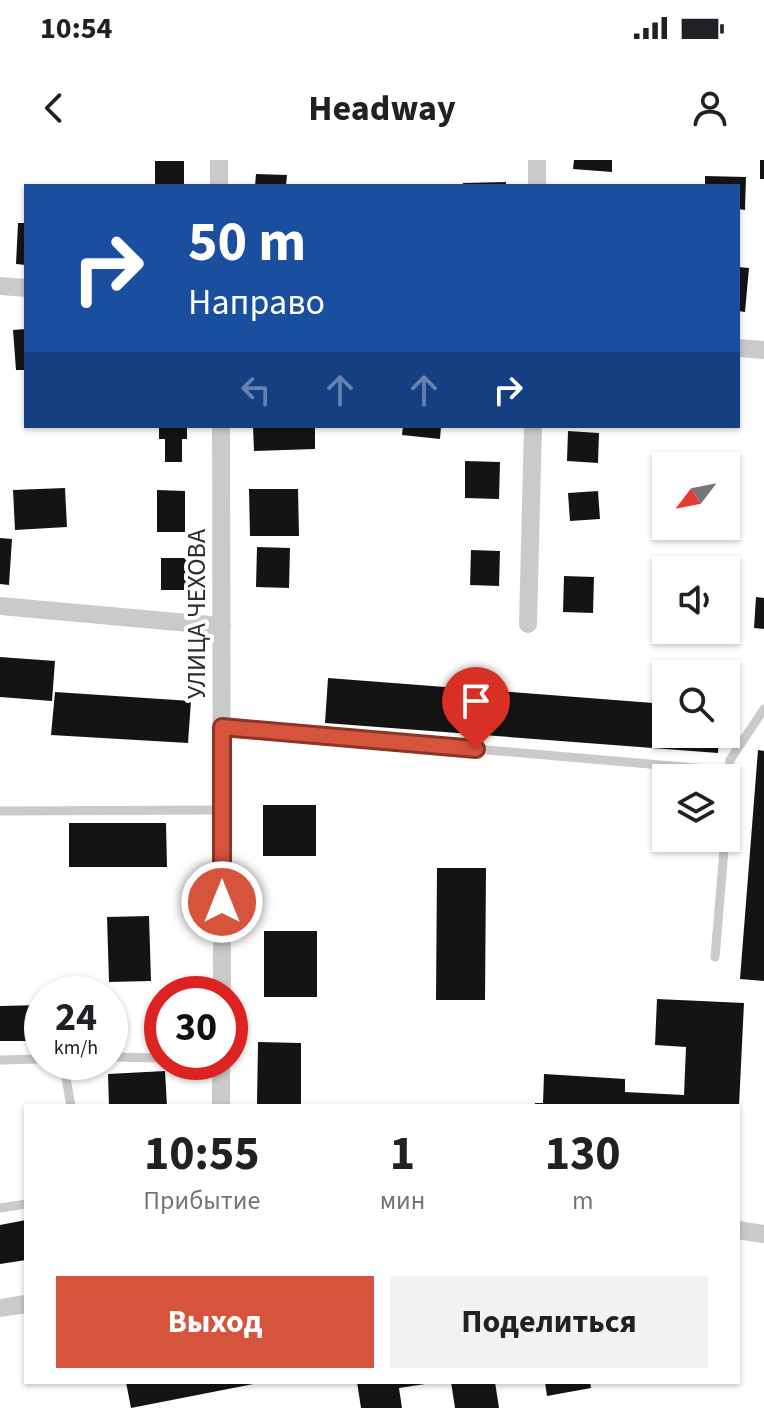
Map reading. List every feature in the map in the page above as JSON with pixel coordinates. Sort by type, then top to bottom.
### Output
[{"type":"street","points":[[219,160],[219,184]]},
{"type":"street","points":[[537,160],[537,184]]},
{"type":"street","points":[[0,286],[24,288]]},
{"type":"street","points":[[740,348],[764,350]]},
{"type":"street","name":"УЛИЦА ЧЕХОВА","points":[[221,428],[222,976]]},
{"type":"street","points":[[528,624],[533,428]]},
{"type":"street","points":[[0,606],[222,626]]},
{"type":"street","points":[[221,1080],[221,1104]]},
{"type":"street","points":[[740,1230],[764,1234]]},
{"type":"street","points":[[0,1308],[24,1304]]},
{"type":"lane","points":[[730,764],[764,709]]},
{"type":"lane","points":[[222,727],[652,764]]},
{"type":"lane","points":[[0,811],[222,810]]},
{"type":"lane","points":[[715,957],[724,852]]},
{"type":"lane","points":[[0,1060],[24,1059]]},
{"type":"lane","points":[[66,1080],[71,1104]]},
{"type":"lane","points":[[0,1208],[24,1204]]},
{"type":"building","points":[[574,160],[612,160],[612,172],[573,169]]},
{"type":"building","points":[[760,160],[764,160],[764,179],[760,179]]},
{"type":"building","points":[[155,161],[184,161],[184,184],[155,184]]},
{"type":"building","points":[[256,174],[287,175],[286,184],[255,184]]},
{"type":"building","points":[[705,176],[746,177],[745,210],[740,209],[740,184],[705,184]]},
{"type":"building","points":[[506,182],[506,184],[463,184]]},
{"type":"building","points":[[18,223],[24,223],[24,265],[16,264]]},
{"type":"building","points":[[740,267],[749,268],[745,312],[740,311]]},
{"type":"building","points":[[24,329],[24,370],[16,370],[13,330]]},
{"type":"building","points":[[159,428],[187,428],[187,439],[182,439],[182,462],[165,462],[165,439],[159,439]]},
{"type":"building","points":[[253,428],[315,428],[315,449],[254,451]]},
{"type":"building","points":[[403,428],[441,428],[440,439],[402,435]]},
{"type":"building","points":[[568,431],[599,433],[598,463],[567,461]]},
{"type":"building","points":[[465,461],[500,462],[499,499],[465,498]]},
{"type":"building","points":[[65,488],[67,527],[15,530],[13,490]]},
{"type":"building","points":[[249,489],[298,489],[299,536],[250,536]]},
{"type":"building","points":[[157,490],[185,491],[185,532],[157,532]]},
{"type":"building","points":[[598,491],[600,519],[570,521],[568,493]]},
{"type":"building","points":[[0,538],[12,539],[9,585],[0,584]]},
{"type":"building","points":[[257,547],[290,548],[289,588],[256,587]]},
{"type":"building","points":[[471,550],[500,551],[499,586],[470,585]]},
{"type":"building","points":[[161,558],[189,558],[189,590],[161,590]]},
{"type":"building","points":[[564,576],[594,577],[593,613],[563,612]]},
{"type":"building","points":[[756,597],[764,598],[764,629],[754,628]]},
{"type":"building","points":[[0,657],[55,661],[52,701],[0,697]]},
{"type":"building","points":[[328,678],[652,703],[652,748],[325,723]]},
{"type":"building","points":[[55,692],[191,701],[188,743],[51,735]]},
{"type":"building","points":[[652,748],[718,748],[718,753]]},
{"type":"building","points":[[758,750],[764,751],[764,981],[740,979]]},
{"type":"building","points":[[263,805],[316,805],[316,856],[263,856]]},
{"type":"building","points":[[69,823],[166,823],[167,867],[69,867]]},
{"type":"building","points":[[437,868],[486,868],[485,1000],[436,1000]]},
{"type":"building","points":[[149,916],[151,976],[144,976],[144,981],[128,982],[128,976],[109,976],[107,917]]},
{"type":"building","points":[[264,931],[317,931],[317,997],[264,997]]},
{"type":"building","points":[[657,999],[744,1003],[739,1104],[535,1104],[543,1103],[544,1074],[625,1079],[625,1092],[684,1095],[686,1047],[655,1045]]},
{"type":"building","points":[[24,1005],[24,1041],[0,1041],[0,1006]]},
{"type":"building","points":[[258,1042],[301,1043],[301,1104],[257,1104]]},
{"type":"building","points":[[144,1072],[144,1080],[166,1080],[167,1104],[109,1104],[108,1080],[128,1080],[128,1073]]},
{"type":"building","points":[[24,1220],[24,1260],[0,1264],[0,1225]]},
{"type":"building","points":[[126,1384],[254,1384],[131,1408]]},
{"type":"building","points":[[357,1384],[425,1384],[399,1388],[402,1408],[361,1408]]},
{"type":"building","points":[[451,1384],[495,1384],[499,1408],[455,1408]]},
{"type":"building","points":[[545,1384],[590,1384],[591,1388],[547,1396]]},
{"type":"route","points":[[222,902],[222,727],[476,749]]}]
